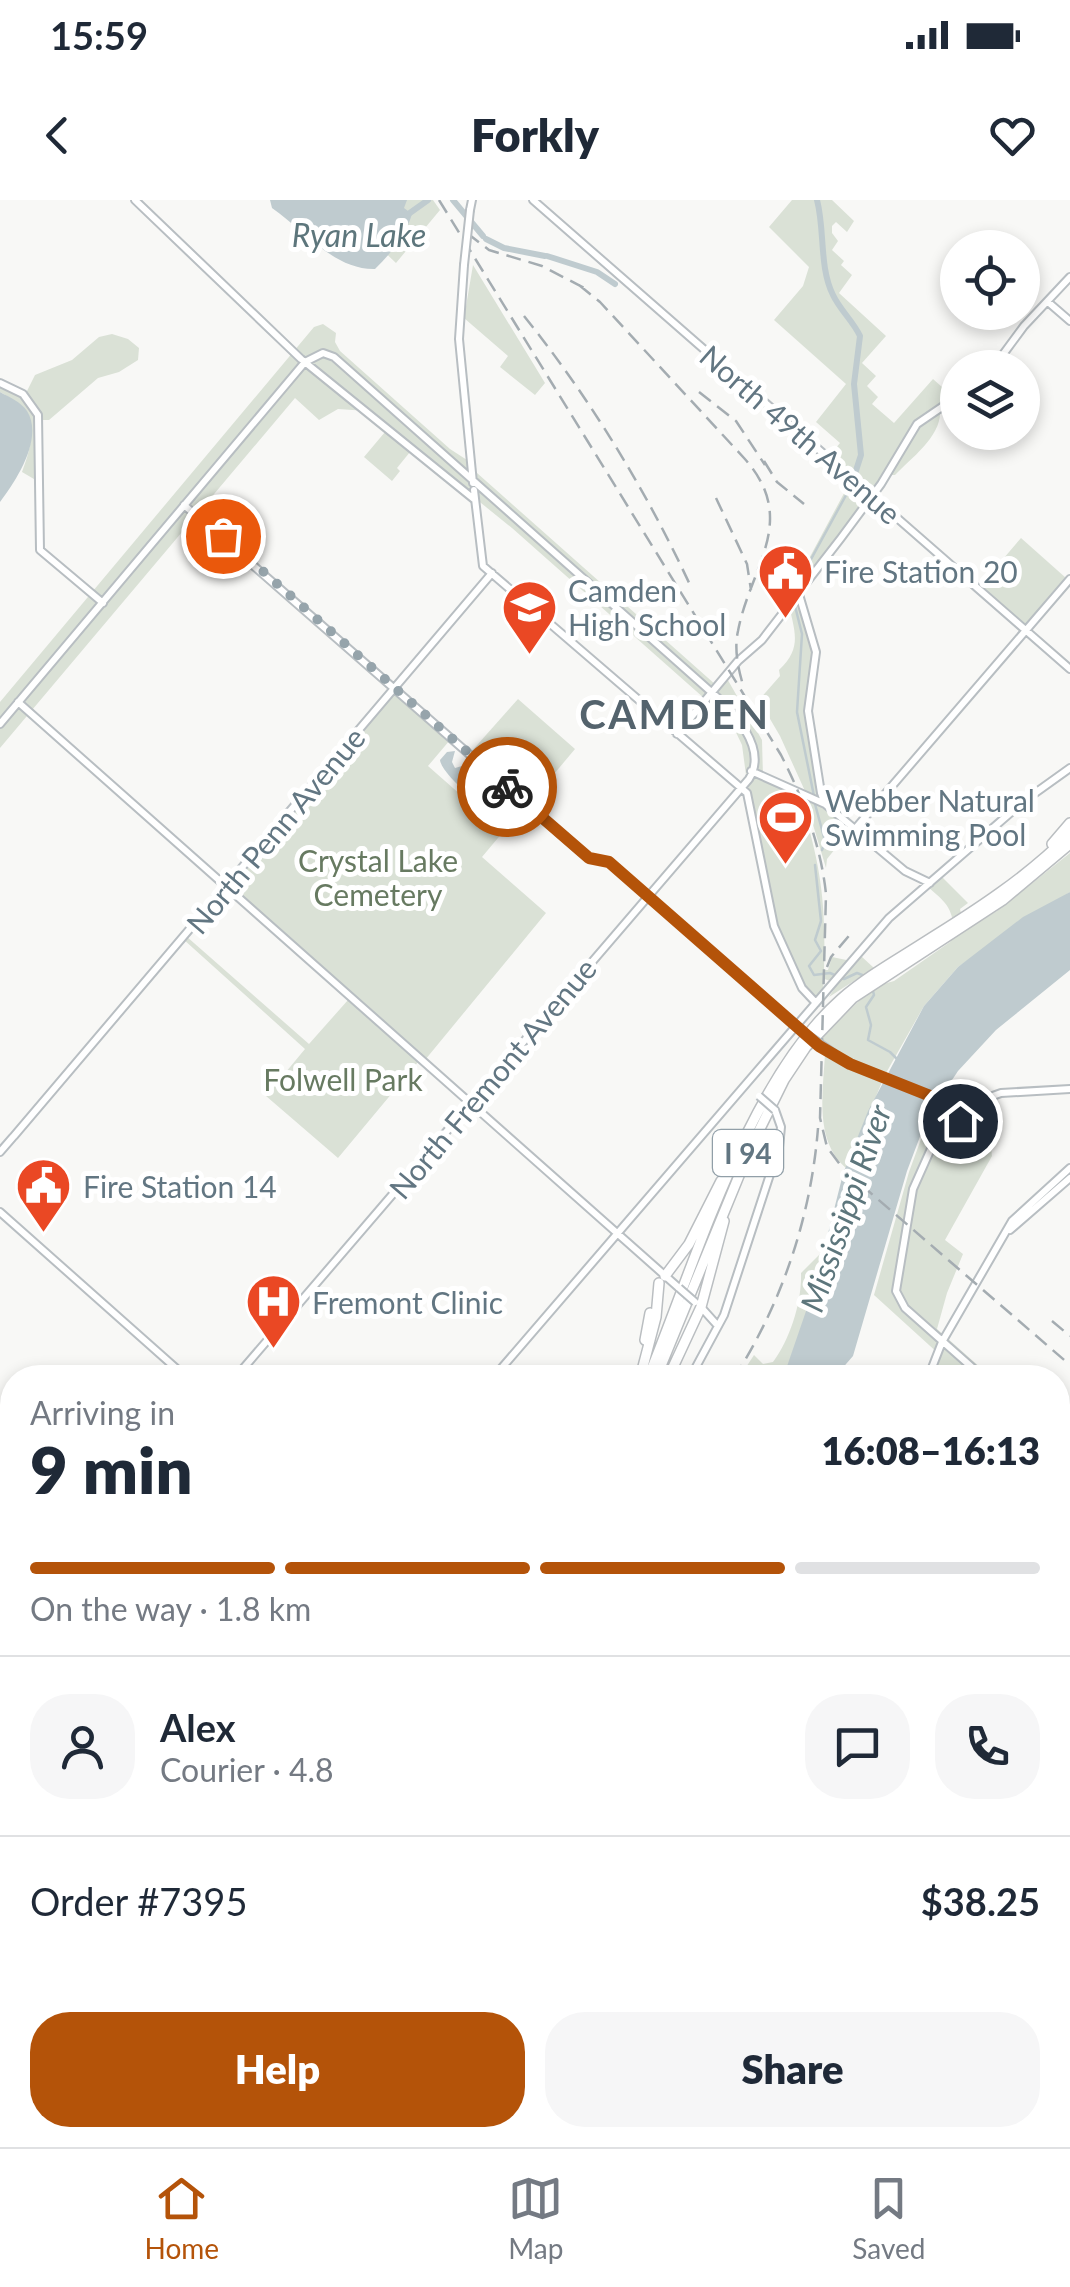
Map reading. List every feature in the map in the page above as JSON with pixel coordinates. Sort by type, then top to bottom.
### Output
[{"type":"highway","points":[[1011,885],[1041,858],[1070,823]]},
{"type":"highway","name":"I 94","points":[[958,925],[1070,834]]},
{"type":"highway","name":"I 94","points":[[653,1365],[743,1144],[794,1050],[826,1012],[1070,847]]},
{"type":"highway","name":"I 94","points":[[661,1365],[775,1097],[800,1055],[870,982]]},
{"type":"highway","points":[[642,1365],[666,1281],[743,1144]]},
{"type":"highway","points":[[673,1365],[698,1305],[746,1158]]},
{"type":"highway","points":[[640,1365],[650,1313]]},
{"type":"street","points":[[136,200],[292,351],[474,492],[712,692],[743,726],[754,759],[751,774],[822,802],[905,871],[930,883]]},
{"type":"street","points":[[472,200],[460,331],[480,559],[741,788],[751,801],[774,926],[802,988],[816,1002]]},
{"type":"street","name":"North 49th Avenue","points":[[533,200],[1070,669]]},
{"type":"street","points":[[1008,350],[1070,277]]},
{"type":"street","points":[[1048,302],[1070,321]]},
{"type":"street","points":[[0,724],[305,362],[316,354],[332,356],[474,492]]},
{"type":"street","points":[[0,383],[23,394],[38,414],[40,550],[102,604]]},
{"type":"street","points":[[677,734],[738,661],[762,640],[871,496],[917,424],[940,408]]},
{"type":"street","points":[[186,504],[589,858],[609,862],[799,1029],[845,1061],[964,1107],[1000,1093],[1070,1089]]},
{"type":"street","name":"North Penn Avenue","points":[[0,1152],[227,888],[490,571]]},
{"type":"street","points":[[855,829],[1070,578]]},
{"type":"street","points":[[794,595],[816,652],[808,716],[822,802]]},
{"type":"street","points":[[17,704],[719,1326]]},
{"type":"street","points":[[504,1365],[709,1126],[799,1029],[816,1002],[889,918],[1024,801],[1070,768]]},
{"type":"street","name":"North Fremont Avenue","points":[[246,1365],[751,774]]},
{"type":"street","points":[[697,1365],[719,1326],[782,1127],[774,1110],[746,1084]]},
{"type":"street","points":[[953,1105],[957,1123]]},
{"type":"street","points":[[964,1107],[957,1123],[938,1134],[913,1189],[895,1286],[904,1308],[969,1365]]},
{"type":"street","points":[[933,1365],[942,1342],[1021,1211],[1070,1168]]},
{"type":"street","points":[[997,1246],[1021,1219],[1070,1178]]},
{"type":"street","points":[[0,1212],[171,1365]]},
{"type":"street","points":[[650,1313],[666,1281]]},
{"type":"green space","points":[[330,200],[433,200],[440,210],[396,263]]},
{"type":"green space","points":[[792,200],[832,200],[854,221],[847,232],[836,222],[832,226],[838,241],[832,250],[852,275],[839,293],[886,336],[862,363],[876,376],[867,386],[878,397],[872,404],[894,423],[933,379],[940,385],[940,403],[916,420],[887,470],[871,489],[830,455],[840,443],[816,422],[846,384],[774,320],[803,286],[809,267],[769,227]]},
{"type":"green space","points":[[473,265],[545,383],[535,395],[500,367],[508,356],[464,318]]},
{"type":"green space","points":[[323,324],[336,333],[340,351],[467,460],[469,474],[477,473],[716,685],[725,675],[762,740],[763,777],[796,792],[801,801],[821,884],[824,970],[828,970],[832,957],[856,962],[861,956],[874,968],[870,971],[880,985],[894,981],[950,942],[955,936],[951,913],[928,887],[941,876],[968,903],[960,909],[965,930],[997,911],[1070,853],[1070,892],[958,967],[924,1006],[886,1073],[848,1057],[820,1039],[869,991],[860,977],[829,997],[838,983],[824,979],[823,989],[815,998],[791,966],[776,925],[756,814],[746,789],[753,781],[746,775],[742,745],[731,722],[512,528],[367,411],[338,409],[319,420],[295,398],[0,748],[0,702],[314,327]]},
{"type":"green space","points":[[112,334],[139,348],[138,360],[119,372],[98,378],[49,420],[42,420],[39,413],[39,482],[22,472],[31,436],[27,416],[0,392],[0,383],[23,394],[39,411],[26,393],[35,375],[72,360],[99,337]]},
{"type":"green space","points":[[940,410],[931,438],[895,475],[889,475],[917,426]]},
{"type":"green space","points":[[385,432],[410,452],[392,481],[364,457]]},
{"type":"green space","points":[[850,482],[866,497],[842,535],[789,596]]},
{"type":"green space","points":[[1021,538],[1066,578],[1025,625],[980,586]]},
{"type":"green space","points":[[797,596],[813,650],[806,705],[820,797],[805,791],[759,700],[780,676],[779,670],[794,647],[789,605]]},
{"type":"green space","name":"Crystal Lake Cemetery","points":[[396,692],[450,740],[428,766],[503,832],[482,857],[546,913],[425,1060],[230,887]]},
{"type":"green space","points":[[518,699],[575,749],[528,805],[470,753]]},
{"type":"green space","points":[[805,798],[828,809],[851,829],[827,859],[826,868]]},
{"type":"green space","name":"Folwell Park","points":[[186,936],[309,1044],[348,1000],[418,1062],[338,1158],[266,1096],[305,1049],[183,939]]},
{"type":"green space","points":[[825,1054],[882,1082],[846,1168],[836,1157],[825,1130]]},
{"type":"green space","points":[[953,1083],[981,1094],[986,1104],[992,1156],[945,1240],[963,1254],[937,1329],[978,1365],[936,1365],[940,1355],[874,1295],[928,1120]]},
{"type":"green space","points":[[825,1249],[788,1365],[747,1365],[754,1355],[763,1364],[773,1362],[785,1342],[794,1320],[801,1273]]},
{"type":"water","name":"Ryan Lake","points":[[270,200],[407,200],[404,208],[412,214],[402,237],[381,263],[375,269],[360,268],[320,247],[272,208]]},
{"type":"water","points":[[0,392],[27,411],[32,434],[26,459],[0,502]]},
{"type":"water","points":[[455,751],[455,768],[469,764],[513,803],[515,810],[509,818],[480,803],[449,776],[440,760],[447,752]]},
{"type":"water","name":"Mississippi River","points":[[1070,892],[1070,970],[996,1030],[958,1071],[927,1118],[907,1171],[853,1356],[845,1365],[787,1365],[815,1285],[843,1174],[868,1111],[924,1006],[958,967],[1023,917]]},
{"type":"waterway","points":[[407,215],[428,200]]},
{"type":"waterway","points":[[453,200],[483,236]]},
{"type":"waterway","points":[[817,200],[829,284],[860,336],[854,384],[861,455],[851,486]]},
{"type":"waterway","points":[[486,239],[504,248],[545,256]]},
{"type":"waterway","points":[[547,256],[597,272],[615,284]]},
{"type":"waterway","points":[[792,594],[851,486]]},
{"type":"waterway","points":[[794,602],[802,634],[797,712],[814,796]]},
{"type":"waterway","points":[[815,804],[825,841],[822,850]]},
{"type":"waterway","points":[[815,865],[821,921],[815,940],[821,951],[809,966],[814,975],[830,973],[844,979],[857,973],[865,976]]},
{"type":"waterway","points":[[872,987],[874,995],[866,1007],[871,1025],[868,1040],[897,1059]]},
{"type":"railway","points":[[439,200],[781,755],[797,788],[815,840],[826,894],[820,1118],[827,1147],[844,1170],[1070,1365]]},
{"type":"railway","points":[[467,233],[489,250],[542,266],[588,290]]},
{"type":"railway","points":[[579,285],[600,302],[744,458],[760,481],[770,523],[737,638],[743,685]]},
{"type":"railway","points":[[524,316],[616,447],[691,587]]},
{"type":"railway","points":[[699,392],[736,421],[765,465]]},
{"type":"railway","points":[[764,461],[777,482],[804,504]]},
{"type":"railway","points":[[716,498],[747,564],[751,590]]},
{"type":"railway","points":[[827,967],[853,931]]},
{"type":"railway","points":[[742,1365],[766,1320],[791,1258],[809,1194],[818,1128]]},
{"type":"railway","points":[[1052,1321],[1070,1336]]},
{"type":"way so far","points":[[223,536],[507,787]]},
{"type":"place","name":"Fire Station 20","points":[[785,620]]},
{"type":"place","name":"Camden High School","points":[[529,656]]},
{"type":"place","name":"Webber Natural Swimming Pool","points":[[786,866]]},
{"type":"place","name":"Fire Station 14","points":[[44,1235]]},
{"type":"place","name":"Fremont Clinic","points":[[273,1351]]},
{"type":"district","name":"CAMDEN","points":[[675,714]]},
{"type":"route","points":[[507,787],[589,858],[609,862],[819,1046],[850,1064],[953,1105],[957,1123],[960,1121]]}]
